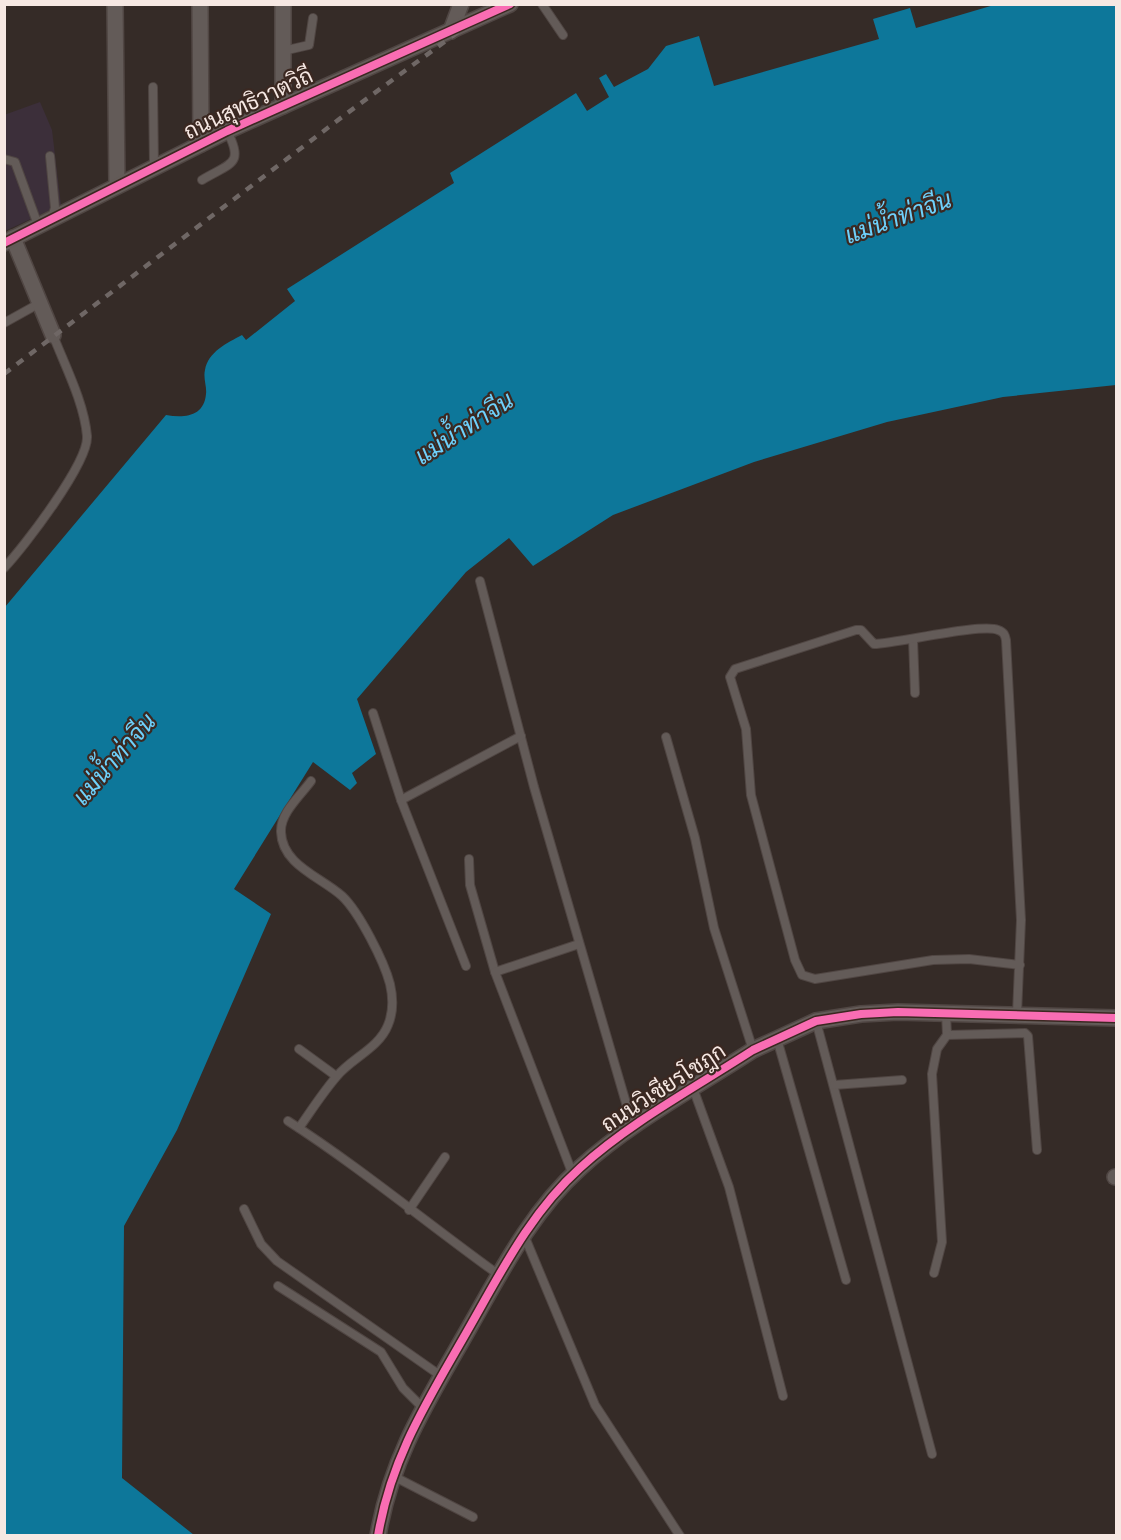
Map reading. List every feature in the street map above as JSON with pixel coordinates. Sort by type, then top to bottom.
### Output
[{"type":"street","points":[[115,4],[117,186]]},
{"type":"street","points":[[200,4],[201,144]]},
{"type":"street","points":[[283,4],[283,105]]},
{"type":"street","points":[[451,31],[461,4]]},
{"type":"street","name":"ถนนสุทธิวาตวิถี","points":[[9,241],[227,131],[510,4]]},
{"type":"street","points":[[9,241],[53,334]]},
{"type":"street","name":"ถนนวิเชียรโชฎก","points":[[378,1536],[392,1475],[422,1407],[524,1234],[573,1175],[602,1149],[753,1050],[776,1037],[816,1021],[861,1014],[946,1013],[1116,1018]]},
{"type":"lane","points":[[542,4],[563,35]]},
{"type":"lane","points":[[283,51],[309,45],[313,18]]},
{"type":"lane","points":[[153,87],[154,168]]},
{"type":"lane","points":[[202,180],[233,161],[237,156],[237,150],[227,131]]},
{"type":"lane","points":[[4,159],[15,162],[45,222],[55,208],[50,156]]},
{"type":"lane","points":[[4,323],[40,303]]},
{"type":"lane","points":[[4,568],[19,553],[79,464],[87,438],[83,414],[53,334]]},
{"type":"lane","points":[[480,581],[579,944],[633,1128]]},
{"type":"lane","points":[[1017,1014],[1020,964],[1021,920],[1004,633],[997,628],[874,644],[861,630],[848,631],[735,669],[730,677],[746,729],[751,795],[795,960],[802,975],[815,979],[933,960],[969,959],[1020,964]]},
{"type":"lane","points":[[913,639],[915,693]]},
{"type":"lane","points":[[373,713],[401,800],[466,966]]},
{"type":"lane","points":[[401,800],[521,736]]},
{"type":"lane","points":[[666,737],[695,838],[714,928],[753,1050]]},
{"type":"lane","points":[[299,1128],[336,1076],[384,1033],[392,1013],[390,983],[352,908],[341,895],[295,861],[283,842],[280,830],[284,819],[311,781]]},
{"type":"lane","points":[[469,859],[470,885],[495,972],[573,1175]]},
{"type":"lane","points":[[495,972],[579,944]]},
{"type":"lane","points":[[934,1274],[942,1242],[932,1074],[937,1049],[947,1035],[946,1013]]},
{"type":"lane","points":[[816,1021],[932,1454]]},
{"type":"lane","points":[[947,1035],[1024,1034],[1028,1036],[1037,1150]]},
{"type":"lane","points":[[776,1037],[846,1280]]},
{"type":"lane","points":[[299,1050],[336,1076]]},
{"type":"lane","points":[[834,1086],[902,1080]]},
{"type":"lane","points":[[693,1088],[729,1187],[783,1396]]},
{"type":"lane","points":[[288,1120],[344,1158],[409,1210],[499,1275]]},
{"type":"lane","points":[[409,1210],[445,1157]]},
{"type":"lane","points":[[244,1209],[261,1244],[277,1261],[441,1376]]},
{"type":"lane","points":[[524,1234],[595,1405],[680,1536]]},
{"type":"lane","points":[[278,1286],[381,1352],[403,1388],[422,1407]]},
{"type":"lane","points":[[392,1475],[473,1517]]},
{"type":"shaded area","points":[[40,102],[52,130],[61,205],[5,231],[4,115]]},
{"type":"water","name":"แม่น้ำท่าจีน","points":[[994,5],[1116,5],[1116,385],[1003,397],[887,422],[754,462],[613,515],[533,566],[509,538],[466,572],[357,699],[376,754],[352,773],[357,783],[350,790],[313,762],[234,889],[271,914],[177,1130],[124,1226],[122,1478],[194,1535],[5,1535],[5,607],[166,415],[186,416],[197,412],[204,402],[205,370],[214,353],[242,335],[246,340],[295,301],[287,289],[454,183],[450,173],[576,93],[587,111],[609,97],[599,78],[606,74],[614,87],[648,69],[666,46],[699,36],[714,86],[879,39],[873,19],[910,8],[916,28]]},
{"type":"railway","points":[[4,374],[346,114],[496,4]]},
{"type":"cycle path","points":[[4,243],[227,131],[510,4]]},
{"type":"cycle path","points":[[378,1536],[392,1479],[402,1453],[440,1378],[518,1244],[562,1185],[599,1152],[641,1121],[753,1050],[816,1021],[861,1014],[898,1012],[1116,1018]]}]
